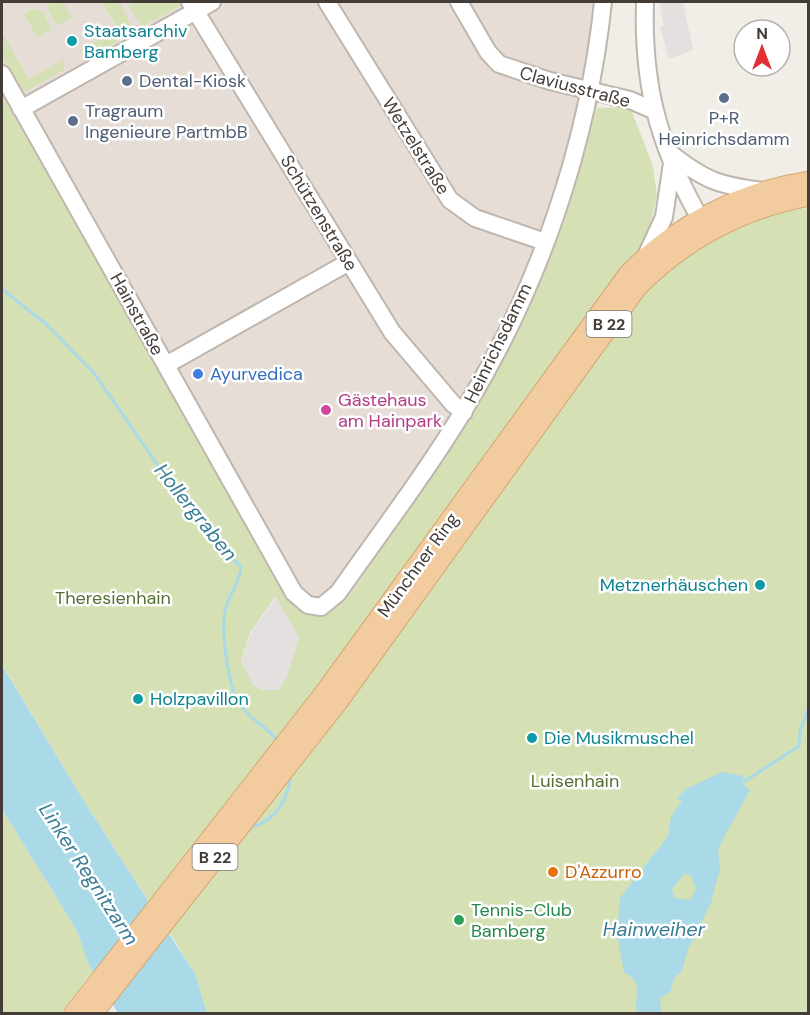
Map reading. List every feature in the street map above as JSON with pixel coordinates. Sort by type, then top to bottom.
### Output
[{"type":"main road","name":"Münchner Ring","points":[[331,697],[606,303],[645,258],[765,191],[808,189]]},
{"type":"main road","name":"Münchner Ring","points":[[82,1011],[331,697],[636,288],[704,225],[762,208],[808,189]]},
{"type":"street","points":[[21,109],[193,6],[212,2]]},
{"type":"street","name":"Wetzelstraße","points":[[327,2],[450,200],[475,218],[545,242]]},
{"type":"street","name":"Claviusstraße","points":[[459,2],[488,52],[499,64],[515,72],[630,100],[653,110]]},
{"type":"street","name":"Heinrichsdamm","points":[[272,554],[300,601],[315,606],[328,604],[338,593],[464,412],[514,318],[545,242],[563,189],[589,90],[603,2]]},
{"type":"street","points":[[645,2],[646,66],[653,110],[670,157],[704,225]]},
{"type":"street","name":"Schützenstraße","points":[[193,6],[402,345],[453,404],[464,412]]},
{"type":"street","name":"Hainstraße","points":[[2,74],[272,554]]},
{"type":"street","points":[[670,157],[704,178],[733,187],[765,191]]},
{"type":"street","points":[[645,258],[664,217],[670,157]]},
{"type":"street","points":[[165,365],[349,262]]},
{"type":"shaded area","points":[[2,2],[609,2],[597,108],[551,246],[413,500],[347,600],[327,611],[308,612],[289,601],[2,94]]},
{"type":"shaded area","points":[[659,2],[683,2],[693,50],[669,59],[660,27],[664,26]]},
{"type":"shaded area","points":[[276,597],[299,638],[287,676],[279,690],[262,690],[253,685],[241,661],[251,633]]},
{"type":"green space","points":[[51,2],[63,2],[72,17],[57,26],[47,8]]},
{"type":"green space","points":[[102,2],[120,2],[134,32],[91,56],[85,56],[80,50],[118,29]]},
{"type":"green space","points":[[135,2],[177,2],[180,6],[143,26],[128,6]]},
{"type":"green space","points":[[32,9],[42,11],[52,29],[37,37],[24,14]]},
{"type":"green space","points":[[4,36],[29,79],[64,59],[64,70],[27,91],[22,91],[2,55],[2,37]]},
{"type":"green space","name":"Theresienhain","points":[[2,94],[289,601],[308,612],[327,611],[347,600],[413,500],[551,246],[597,108],[630,107],[653,166],[657,196],[647,238],[322,688],[151,905],[82,798],[2,664]],"holes":[[[275,597],[299,638],[287,676],[279,690],[241,661],[250,633]]]},
{"type":"green space","name":"Luisenhain","points":[[808,208],[808,1013],[207,1013],[195,974],[168,930],[651,286],[687,257],[723,234],[763,218]]},
{"type":"green space","points":[[2,809],[77,931],[93,971],[61,1013],[2,1013]]},
{"type":"water","name":"Linker Regnitzarm","points":[[2,665],[82,798],[195,974],[207,1013],[118,1013],[88,963],[77,931],[2,809]]},
{"type":"water","name":"Hainweiher","points":[[722,772],[743,776],[744,785],[750,790],[718,851],[720,869],[711,903],[688,949],[682,971],[674,978],[671,991],[660,998],[661,1013],[637,1013],[637,985],[624,972],[617,935],[620,898],[668,836],[671,817],[682,801],[677,798],[686,789]],"holes":[[[684,874],[691,875],[696,890],[690,900],[674,898],[672,889]]]},
{"type":"waterway","name":"Hollergraben","points":[[2,289],[46,324],[94,373],[172,486],[209,534],[241,567],[225,611],[225,646],[229,674],[236,698],[241,706],[278,741]]},
{"type":"waterway","points":[[740,784],[799,746],[800,731],[808,709]]},
{"type":"waterway","name":"Hollergraben","points":[[249,828],[267,820],[279,808],[284,801],[291,774]]},
{"type":"place","name":"Staatsarchiv Bamberg","points":[[72,41]]},
{"type":"place","name":"Dental-Kiosk","points":[[127,81]]},
{"type":"place","name":"P+R Heinrichsdamm","points":[[724,98]]},
{"type":"place","name":"Tragraum Ingenieure PartmbB","points":[[73,121]]},
{"type":"place","name":"Ayurvedica","points":[[198,374]]},
{"type":"place","name":"Gästehaus am Hainpark","points":[[326,410]]},
{"type":"place","name":"Metznerhäuschen","points":[[760,585]]},
{"type":"place","name":"Holzpavillon","points":[[138,699]]},
{"type":"place","name":"Die Musikmuschel","points":[[532,738]]},
{"type":"place","name":"D'Azzurro","points":[[553,872]]},
{"type":"place","name":"Tennis-Club Bamberg","points":[[459,920]]}]
